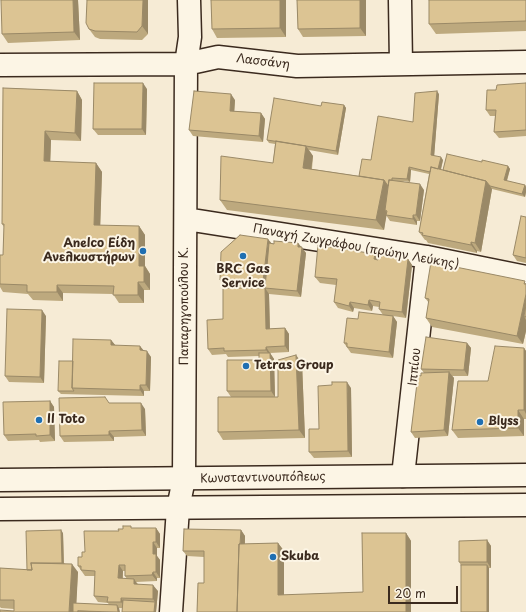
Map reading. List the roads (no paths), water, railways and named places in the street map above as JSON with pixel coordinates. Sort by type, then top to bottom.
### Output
[{"type":"street","name":"Παπαρηγοπούλου Κ.","points":[[170,612],[178,508],[184,479],[186,64],[190,37],[189,0]]},
{"type":"street","points":[[400,0],[401,64]]},
{"type":"street","name":"Λασσάνη","points":[[0,65],[186,64],[218,57],[297,66],[526,62]]},
{"type":"street","name":"Παναγή Ζωγράφου (πρώην Λεύκης)","points":[[186,219],[427,258],[526,277]]},
{"type":"street","name":"Ιππίου","points":[[403,476],[427,258]]},
{"type":"street","name":"Κωνσταντινουπόλεως","points":[[0,480],[526,475]]},
{"type":"street","points":[[0,509],[526,505]]},
{"type":"place","name":"Anelco Είδη Ανελκυστήρων","points":[[143,251]]},
{"type":"place","name":"BRC Gas Service","points":[[243,256]]},
{"type":"place","name":"Tetras Group","points":[[246,366]]},
{"type":"place","name":"Il Toto","points":[[39,420]]},
{"type":"place","name":"Blyss","points":[[480,422]]},
{"type":"place","name":"Skuba","points":[[273,557]]}]
